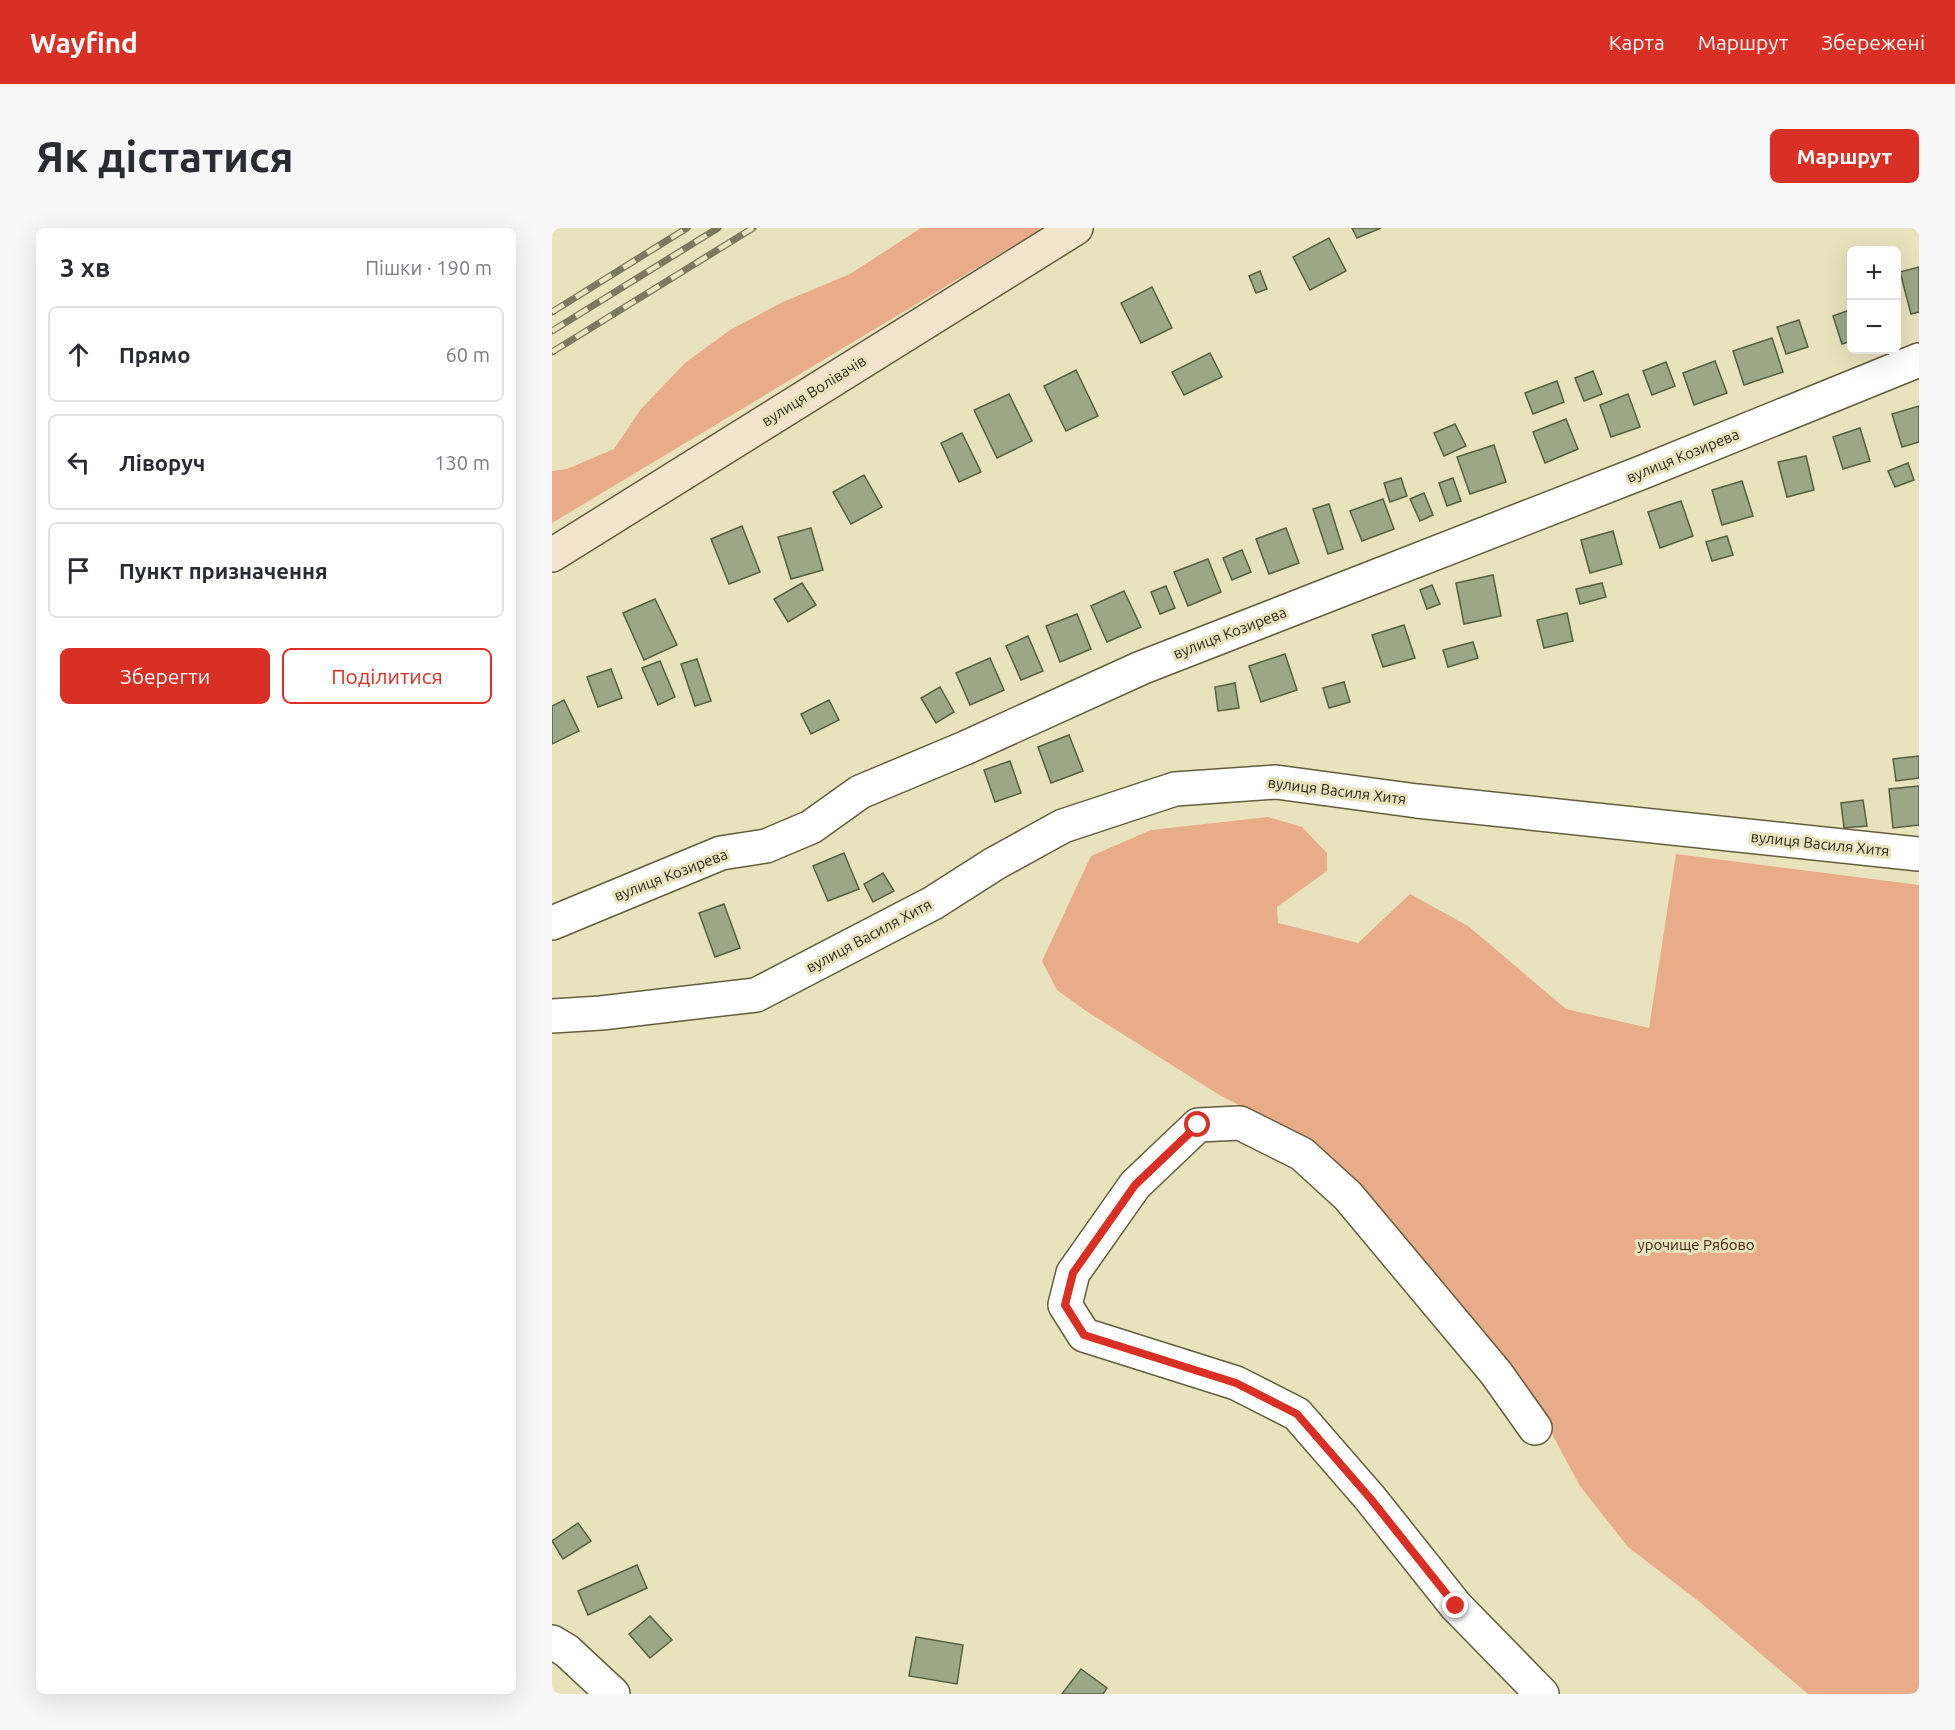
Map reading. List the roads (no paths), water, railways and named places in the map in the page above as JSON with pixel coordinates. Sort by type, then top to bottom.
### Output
[{"type":"street","name":"вулиця Волівачів","points":[[552,555],[1076,228]]},
{"type":"street","name":"вулиця Козирева","points":[[552,923],[721,853],[766,846],[802,831],[860,792],[965,748],[1141,668],[1654,467],[1919,360]]},
{"type":"street","name":"вулиця Василя Хитя","points":[[552,1016],[601,1013],[756,995],[933,903],[994,864],[1063,826],[1175,789],[1276,782],[1429,802],[1919,854]]},
{"type":"street","points":[[1534,1428],[1496,1373],[1348,1196],[1302,1154],[1240,1123],[1198,1125],[1135,1185],[1073,1273],[1065,1305],[1084,1335],[1236,1383],[1297,1414],[1370,1498],[1456,1606],[1542,1694]]},
{"type":"street","points":[[552,1642],[567,1651],[614,1694]]},
{"type":"railway","points":[[552,312],[687,228]]},
{"type":"railway","points":[[552,331],[718,228]]},
{"type":"railway","points":[[552,352],[753,228]]},
{"type":"park label","name":"урочище Рябово","points":[[1696,1245]]}]
